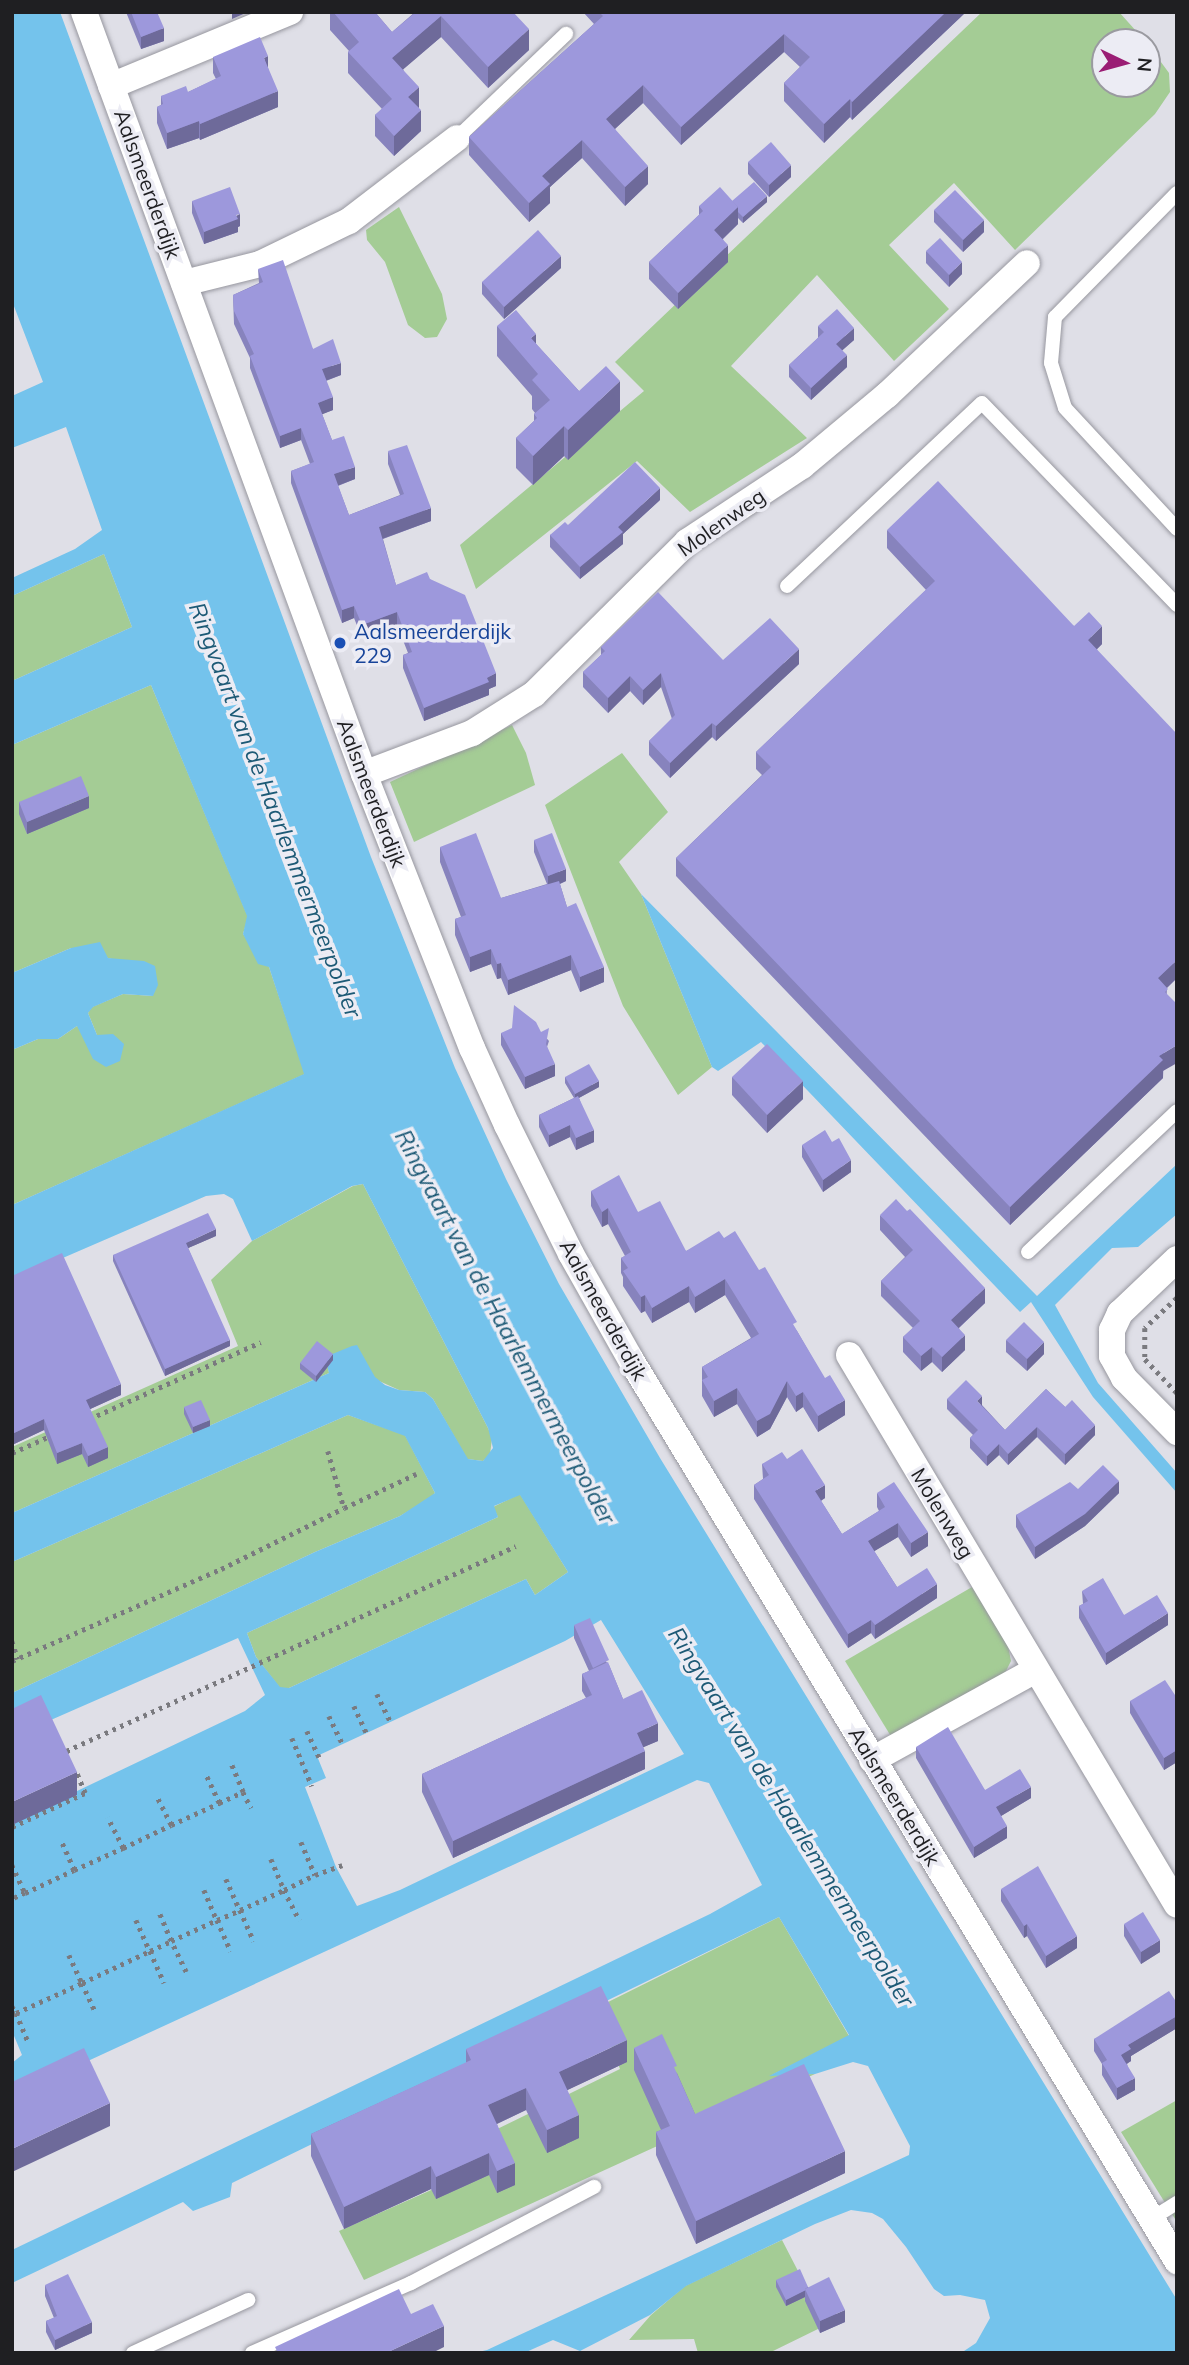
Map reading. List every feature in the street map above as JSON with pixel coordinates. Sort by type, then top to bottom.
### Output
[{"type":"street","name":"Aalsmeerderdijk","points":[[84,12],[364,774],[472,1048],[571,1254],[638,1372],[1177,2261]]},
{"type":"street","name":"Aalsmeerderdijk","points":[[111,86],[290,12]]},
{"type":"street","name":"Aalsmeerderdijk","points":[[184,283],[260,264],[349,221],[457,138]]},
{"type":"street","name":"Molenweg","points":[[364,774],[472,733],[534,694],[687,542],[802,466],[887,395],[1027,264]]},
{"type":"street","points":[[1177,1258],[1120,1313],[1112,1330],[1112,1356],[1125,1378],[1177,1432]]},
{"type":"street","name":"Molenweg","points":[[849,1355],[1177,1905]]},
{"type":"street","points":[[872,1760],[1036,1670]]},
{"type":"lane","points":[[457,138],[566,34]]},
{"type":"lane","points":[[1177,193],[1055,317],[1051,363],[1065,408],[1177,528]]},
{"type":"lane","points":[[787,586],[982,403],[1177,605]]},
{"type":"lane","points":[[1028,1252],[1177,1111]]},
{"type":"lane","points":[[252,2353],[411,2283],[594,2187]]},
{"type":"lane","points":[[1151,2219],[1177,2203]]},
{"type":"lane","points":[[133,2353],[248,2300]]},
{"type":"path","points":[[1177,1298],[1145,1328],[1145,1359],[1177,1392]]},
{"type":"path","points":[[87,1420],[261,1342]]},
{"type":"path","points":[[12,1453],[62,1431]]},
{"type":"path","points":[[328,1451],[344,1508]]},
{"type":"path","points":[[12,1641],[15,1660],[221,1569],[416,1474]]},
{"type":"path","points":[[71,1760],[66,1751],[516,1546]]},
{"type":"path","points":[[377,1694],[391,1723]]},
{"type":"path","points":[[354,1706],[368,1734]]},
{"type":"path","points":[[329,1716],[343,1745]]},
{"type":"path","points":[[307,1731],[319,1757]]},
{"type":"path","points":[[292,1738],[312,1786]]},
{"type":"path","points":[[230,1762],[251,1808]]},
{"type":"path","points":[[12,1827],[85,1793],[75,1769]]},
{"type":"path","points":[[205,1773],[219,1803]]},
{"type":"path","points":[[12,1899],[243,1792]]},
{"type":"path","points":[[156,1796],[171,1825]]},
{"type":"path","points":[[108,1818],[122,1848]]},
{"type":"path","points":[[61,1841],[74,1870]]},
{"type":"path","points":[[301,1842],[315,1875]]},
{"type":"path","points":[[271,1860],[299,1920]]},
{"type":"path","points":[[14,2014],[342,1864]]},
{"type":"path","points":[[12,1865],[25,1893]]},
{"type":"path","points":[[226,1879],[254,1941]]},
{"type":"path","points":[[204,1889],[231,1951]]},
{"type":"path","points":[[158,1911],[186,1972]]},
{"type":"path","points":[[136,1920],[164,1983]]},
{"type":"path","points":[[69,1955],[95,2011]]},
{"type":"path","points":[[12,2006],[28,2041]]},
{"type":"green space","points":[[982,12],[1119,12],[1133,28],[1091,28],[1091,98],[1161,98],[1161,62],[1169,73],[1170,92],[1155,114],[1015,250],[954,183],[889,245],[949,309],[894,361],[817,275],[731,366],[807,438],[690,512],[637,461],[476,589],[460,545],[644,391],[615,362]]},
{"type":"green space","points":[[399,207],[442,294],[447,319],[437,337],[425,338],[408,325],[385,262],[367,240],[366,230]]},
{"type":"green space","points":[[104,554],[132,627],[12,681],[12,596]]},
{"type":"green space","points":[[151,685],[248,917],[243,934],[269,967],[305,1074],[12,1205],[12,1050],[38,1039],[58,1039],[77,1026],[97,1035],[88,1013],[92,1007],[123,994],[153,996],[144,961],[123,962],[71,948],[12,973],[12,745]]},
{"type":"green space","points":[[512,725],[526,753],[535,785],[414,842],[390,782]]},
{"type":"green space","points":[[622,753],[668,812],[619,862],[641,894],[712,1067],[678,1095],[623,1006],[545,805]]},
{"type":"green space","points":[[363,1184],[488,1428],[492,1438],[490,1455],[483,1461],[467,1459],[433,1399],[425,1392],[399,1390],[326,1357],[329,1373],[12,1513],[12,1447],[238,1346],[211,1280],[252,1241],[353,1186]]},
{"type":"green space","points":[[348,1415],[405,1435],[435,1493],[400,1516],[315,1552],[12,1693],[12,1562]]},
{"type":"green space","points":[[520,1494],[568,1572],[535,1595],[526,1579],[289,1688],[280,1688],[256,1657],[247,1633],[498,1517],[493,1507]]},
{"type":"green space","points":[[972,1587],[1008,1646],[1011,1661],[1005,1673],[892,1738],[845,1661]]},
{"type":"green space","points":[[779,1917],[849,2036],[772,2075],[815,2074],[364,2280],[339,2231],[474,2171],[485,2135],[620,2069],[596,2008]]},
{"type":"green space","points":[[1177,2100],[1177,2222],[1121,2132]]},
{"type":"green space","points":[[782,2240],[812,2298],[820,2328],[769,2353],[698,2353],[694,2339],[629,2340],[651,2315],[685,2286]]},
{"type":"water","name":"Ringvaart van de Haarlemmermeerpolder","points":[[12,12],[60,12],[371,857],[455,1068],[506,1179],[559,1284],[660,1458],[1177,2300],[1177,2353],[961,2353],[976,2343],[990,2318],[985,2300],[960,2295],[944,2296],[934,2289],[906,2247],[883,2219],[872,2213],[851,2210],[815,2224],[686,2286],[650,2315],[580,2351],[553,2340],[524,2353],[474,2353],[487,2350],[909,2155],[910,2146],[868,2066],[853,2062],[815,2074],[769,2076],[849,2035],[779,1917],[232,2183],[230,2197],[193,2211],[183,2202],[12,2283],[12,2250],[710,1914],[762,1885],[709,1783],[697,1780],[12,2096],[12,2063],[22,2055],[12,2031],[12,1822],[245,1711],[265,1695],[238,1638],[12,1737],[12,1693],[315,1552],[400,1516],[435,1493],[405,1436],[348,1415],[12,1562],[12,1513],[329,1373],[325,1357],[357,1345],[375,1377],[385,1385],[399,1390],[425,1392],[433,1399],[468,1459],[483,1461],[493,1448],[488,1428],[363,1184],[352,1186],[252,1241],[233,1199],[224,1194],[206,1196],[12,1280],[12,1205],[304,1074],[269,967],[258,964],[243,934],[247,916],[151,685],[12,745],[12,681],[132,627],[104,554],[12,596],[12,578],[75,549],[102,530],[66,427],[12,448],[12,396],[43,382],[12,301]],"holes":[[[520,1495],[568,1572],[535,1595],[526,1579],[289,1688],[280,1687],[256,1657],[247,1633],[498,1517],[494,1506]],[[601,1620],[684,1754],[400,1890],[357,1906],[336,1867],[305,1787],[326,1778],[317,1756],[565,1641]]]},
{"type":"water","points":[[641,894],[1037,1296],[1177,1164],[1177,1214],[1138,1247],[1112,1248],[1055,1305],[1098,1383],[1177,1473],[1177,1493],[1093,1397],[1031,1302],[1020,1312],[761,1042],[718,1071],[712,1067]]},
{"type":"water","points":[[100,942],[108,958],[144,961],[155,966],[158,985],[153,996],[123,994],[93,1007],[88,1013],[97,1035],[113,1034],[124,1044],[120,1061],[106,1067],[93,1059],[77,1026],[58,1039],[38,1039],[12,1050],[12,973],[71,948]]},
{"type":"building","points":[[131,12],[157,12],[164,28],[141,37]]},
{"type":"building","points":[[333,12],[375,12],[392,32],[416,12],[513,12],[529,29],[488,67],[441,16],[392,58],[419,87],[408,97],[421,110],[394,136],[375,115],[392,99],[348,52],[359,42]]},
{"type":"building","points":[[599,12],[946,12],[852,102],[850,99],[824,124],[784,83],[810,57],[784,34],[681,127],[643,85],[606,119],[648,166],[625,187],[582,140],[542,176],[550,184],[529,203],[469,137],[603,16]]},
{"type":"building","points":[[260,37],[268,56],[264,58],[278,91],[200,124],[199,121],[167,133],[157,107],[163,104],[161,96],[186,86],[188,92],[221,76],[213,57]]},
{"type":"building","points":[[771,142],[791,165],[769,185],[748,162]]},
{"type":"building","points":[[754,182],[767,196],[743,217],[732,201]]},
{"type":"building","points":[[230,187],[240,214],[236,215],[238,219],[204,232],[192,201]]},
{"type":"building","points":[[720,187],[738,207],[714,230],[728,245],[678,293],[649,262],[703,211],[699,206]]},
{"type":"building","points":[[955,190],[984,220],[963,240],[934,210]]},
{"type":"building","points":[[538,230],[561,256],[504,307],[482,282]]},
{"type":"building","points":[[940,238],[962,262],[949,275],[926,251]]},
{"type":"building","points":[[283,260],[313,349],[333,339],[341,363],[322,369],[333,397],[318,403],[332,440],[344,436],[355,467],[334,474],[349,515],[404,494],[388,451],[407,445],[431,508],[379,527],[396,585],[427,572],[430,579],[465,595],[496,673],[487,678],[489,682],[424,708],[403,655],[412,652],[397,612],[362,625],[354,606],[342,610],[291,471],[314,462],[301,428],[280,436],[250,356],[254,354],[234,311],[233,295],[263,282],[258,269]]},
{"type":"building","points":[[837,309],[854,328],[836,344],[847,355],[811,388],[789,365],[824,332],[818,326]]},
{"type":"building","points":[[516,310],[536,334],[531,338],[579,391],[606,366],[620,381],[568,430],[564,426],[533,456],[516,438],[537,418],[534,414],[550,400],[532,380],[538,374],[497,326]]},
{"type":"building","points":[[635,462],[660,488],[618,527],[623,532],[580,567],[550,535],[565,522],[568,525]]},
{"type":"building","points":[[938,481],[1074,626],[1089,612],[1102,626],[1088,640],[1177,734],[1177,960],[1158,978],[1168,989],[1165,992],[1177,1004],[1177,1045],[1159,1056],[1163,1060],[1010,1207],[676,858],[771,767],[756,752],[935,581],[887,530]]},
{"type":"building","points":[[658,592],[723,660],[770,618],[799,649],[716,726],[712,723],[670,763],[649,741],[675,715],[661,673],[643,690],[630,676],[608,698],[583,672],[605,651],[601,647]]},
{"type":"building","points":[[81,776],[89,796],[27,822],[19,802]]},
{"type":"building","points":[[476,833],[501,898],[559,881],[567,907],[576,903],[604,967],[580,977],[571,955],[508,980],[491,949],[470,957],[455,919],[466,915],[440,847]]},
{"type":"building","points":[[552,833],[566,869],[548,876],[534,840]]},
{"type":"building","points":[[514,1005],[536,1022],[541,1032],[549,1028],[546,1044],[555,1064],[525,1077],[501,1033],[512,1028]]},
{"type":"building","points":[[767,1044],[803,1081],[767,1115],[732,1077]]},
{"type":"building","points":[[589,1064],[599,1081],[575,1094],[565,1077]]},
{"type":"building","points":[[578,1096],[594,1130],[576,1138],[570,1125],[549,1135],[539,1115]]},
{"type":"building","points":[[825,1130],[832,1142],[839,1138],[851,1160],[823,1180],[802,1145]]},
{"type":"building","points":[[619,1175],[638,1212],[660,1201],[686,1251],[719,1231],[724,1238],[735,1231],[759,1270],[765,1267],[797,1322],[793,1324],[825,1378],[830,1375],[845,1400],[818,1416],[803,1392],[796,1396],[787,1381],[770,1414],[757,1421],[737,1388],[714,1401],[702,1380],[708,1377],[702,1367],[759,1334],[725,1279],[695,1297],[689,1286],[652,1308],[645,1295],[641,1297],[623,1271],[628,1268],[621,1258],[631,1252],[608,1208],[602,1212],[591,1191]]},
{"type":"building","points":[[896,1199],[907,1211],[910,1209],[985,1288],[951,1320],[965,1335],[942,1357],[932,1347],[921,1356],[903,1337],[920,1321],[881,1281],[913,1250],[880,1215]]},
{"type":"building","points":[[208,1213],[216,1229],[186,1243],[230,1340],[165,1369],[113,1255]]},
{"type":"building","points":[[62,1253],[121,1384],[86,1400],[108,1447],[88,1456],[82,1443],[57,1453],[44,1419],[12,1434],[12,1276]]},
{"type":"building","points":[[1024,1322],[1044,1342],[1027,1359],[1006,1340]]},
{"type":"building","points":[[317,1341],[333,1354],[316,1376],[300,1363]]},
{"type":"building","points":[[966,1380],[982,1396],[977,1401],[1005,1430],[1046,1389],[1065,1407],[1072,1400],[1095,1425],[1065,1454],[1037,1427],[1008,1454],[999,1444],[987,1456],[970,1438],[978,1430],[947,1399]]},
{"type":"building","points":[[201,1400],[210,1420],[193,1427],[184,1407]]},
{"type":"building","points":[[802,1449],[825,1485],[815,1491],[842,1534],[885,1507],[877,1493],[894,1482],[928,1532],[911,1543],[898,1523],[868,1541],[897,1587],[927,1568],[937,1584],[875,1625],[871,1620],[848,1634],[754,1485],[769,1475],[762,1464],[782,1452],[787,1459]]},
{"type":"building","points":[[1103,1465],[1119,1481],[1085,1514],[1035,1547],[1016,1515],[1070,1482],[1078,1489]]},
{"type":"building","points":[[1103,1578],[1124,1615],[1157,1595],[1168,1613],[1106,1653],[1079,1606],[1088,1601],[1082,1591]]},
{"type":"building","points":[[590,1618],[609,1660],[593,1668],[574,1625]]},
{"type":"building","points":[[608,1662],[623,1699],[642,1690],[658,1723],[637,1733],[645,1751],[453,1841],[422,1774],[592,1695],[582,1674]]},
{"type":"building","points":[[1165,1680],[1177,1698],[1177,1750],[1164,1758],[1130,1701]]},
{"type":"building","points":[[41,1695],[77,1772],[12,1802],[12,1709]]},
{"type":"building","points":[[948,1727],[985,1790],[1020,1769],[1031,1787],[996,1807],[1007,1826],[974,1847],[916,1747]]},
{"type":"building","points":[[1038,1866],[1077,1936],[1046,1956],[1001,1889]]},
{"type":"building","points":[[1143,1912],[1160,1940],[1141,1952],[1124,1924]]},
{"type":"building","points":[[601,1986],[627,2040],[559,2072],[579,2115],[547,2130],[526,2088],[488,2105],[515,2163],[497,2171],[489,2153],[436,2177],[431,2166],[344,2207],[311,2134],[471,2060],[466,2049]]},
{"type":"building","points":[[1169,1991],[1177,2003],[1177,2016],[1128,2045],[1131,2049],[1121,2055],[1135,2078],[1117,2088],[1102,2063],[1107,2060],[1094,2039]]},
{"type":"building","points":[[662,2034],[695,2114],[804,2064],[845,2151],[696,2221],[656,2132],[670,2126],[634,2048]]},
{"type":"building","points":[[84,2048],[110,2103],[12,2149],[12,2082]]},
{"type":"building","points":[[800,2269],[808,2287],[786,2300],[776,2280]]},
{"type":"building","points":[[68,2274],[92,2322],[55,2340],[46,2321],[57,2316],[45,2285]]},
{"type":"building","points":[[829,2277],[845,2310],[820,2321],[805,2289]]},
{"type":"building","points":[[399,2289],[411,2314],[433,2304],[444,2326],[386,2353],[278,2353],[275,2347]]},
{"type":"place","name":"Aalsmeerderdijk 229","points":[[340,643]]}]
